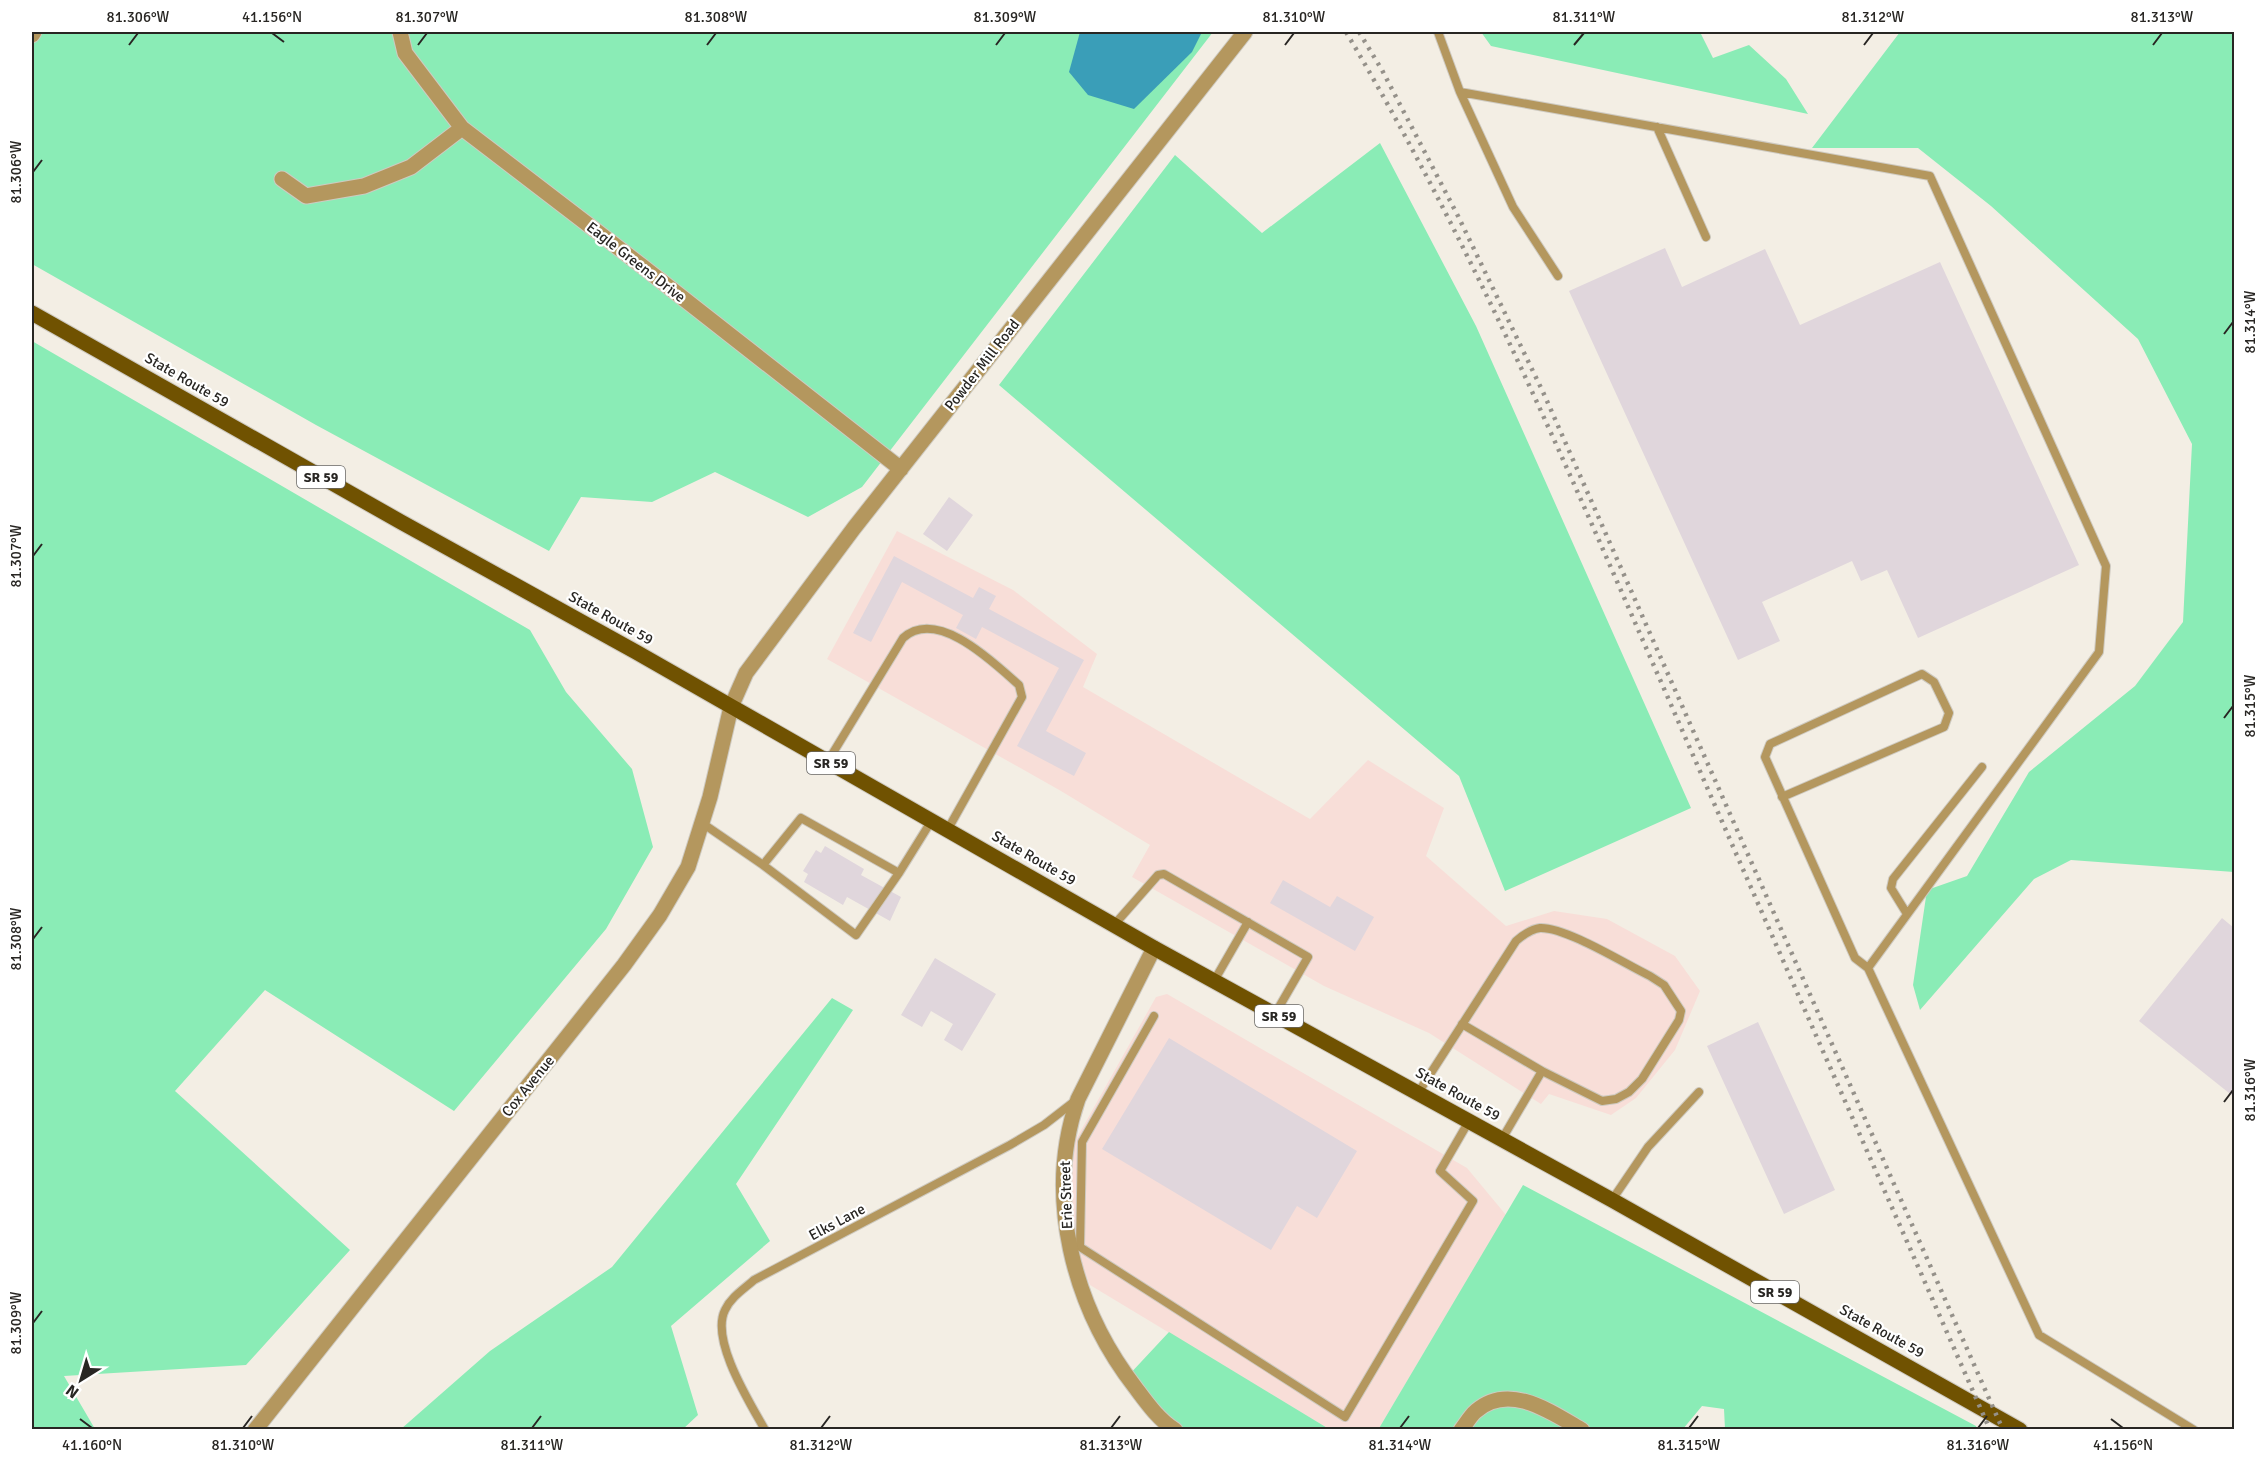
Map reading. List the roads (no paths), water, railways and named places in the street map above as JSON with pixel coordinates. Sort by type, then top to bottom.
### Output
[{"type":"main road","name":"State Route 59","points":[[32,313],[391,517],[636,652],[1154,948],[1612,1200],[2020,1430]]},
{"type":"street","name":"Eagle Greens Drive","points":[[400,32],[405,53],[462,128],[901,469]]},
{"type":"street","name":"Powder Mill Road","points":[[731,707],[746,673],[901,469],[1245,32]]},
{"type":"street","points":[[282,179],[306,196],[364,186],[411,167],[462,128]]},
{"type":"street","name":"Cox Avenue","points":[[255,1430],[624,965],[660,915],[688,867],[710,797],[731,707]]},
{"type":"street","name":"Erie Street","points":[[1154,948],[1078,1099],[1070,1122],[1065,1152],[1063,1189],[1080,1285],[1109,1348],[1157,1425],[1175,1430]]},
{"type":"street","points":[[1461,1430],[1476,1411],[1494,1400],[1511,1398],[1538,1405],[1582,1430]]},
{"type":"lane","points":[[1438,32],[1460,92],[1513,207],[1558,276]]},
{"type":"lane","points":[[1460,92],[1930,176],[2106,566],[2098,652],[1868,968]]},
{"type":"lane","points":[[1657,127],[1706,237]]},
{"type":"lane","points":[[828,761],[903,638],[920,628],[934,628],[956,637],[1019,685],[1022,697],[948,829]]},
{"type":"lane","points":[[1782,797],[1944,727],[1949,713],[1934,682],[1922,674],[1770,744],[1765,758],[1782,797],[1855,958],[1868,968],[2039,1335],[2194,1430]]},
{"type":"lane","points":[[1907,914],[1891,888],[1893,879],[1983,767]]},
{"type":"lane","points":[[763,865],[801,818],[899,873]]},
{"type":"lane","points":[[702,823],[763,865],[856,935],[932,820]]},
{"type":"lane","points":[[1114,925],[1158,875],[1164,874],[1308,957],[1275,1014]]},
{"type":"lane","points":[[1214,981],[1248,922]]},
{"type":"lane","points":[[1419,1093],[1462,1024],[1516,940],[1527,932],[1540,928],[1561,932],[1650,976],[1664,986],[1681,1011],[1679,1020],[1642,1080],[1629,1092],[1616,1099],[1602,1101],[1542,1071],[1462,1024]]},
{"type":"lane","points":[[1154,1016],[1082,1142],[1075,1249],[1344,1417],[1473,1201],[1440,1171],[1469,1121]]},
{"type":"lane","points":[[1502,1140],[1542,1071]]},
{"type":"lane","points":[[1612,1200],[1648,1147],[1699,1092]]},
{"type":"lane","name":"Elks Lane","points":[[765,1430],[733,1373],[722,1330],[724,1312],[732,1299],[754,1280],[1010,1145],[1044,1125],[1078,1099]]},
{"type":"water","points":[[1080,32],[1202,32],[1192,52],[1134,109],[1088,95],[1069,72]]},
{"type":"railway","points":[[1346,32],[1437,196],[1520,365],[1990,1430]]},
{"type":"railway","points":[[1359,32],[1382,70],[1458,216],[1543,392],[2003,1430]]}]
